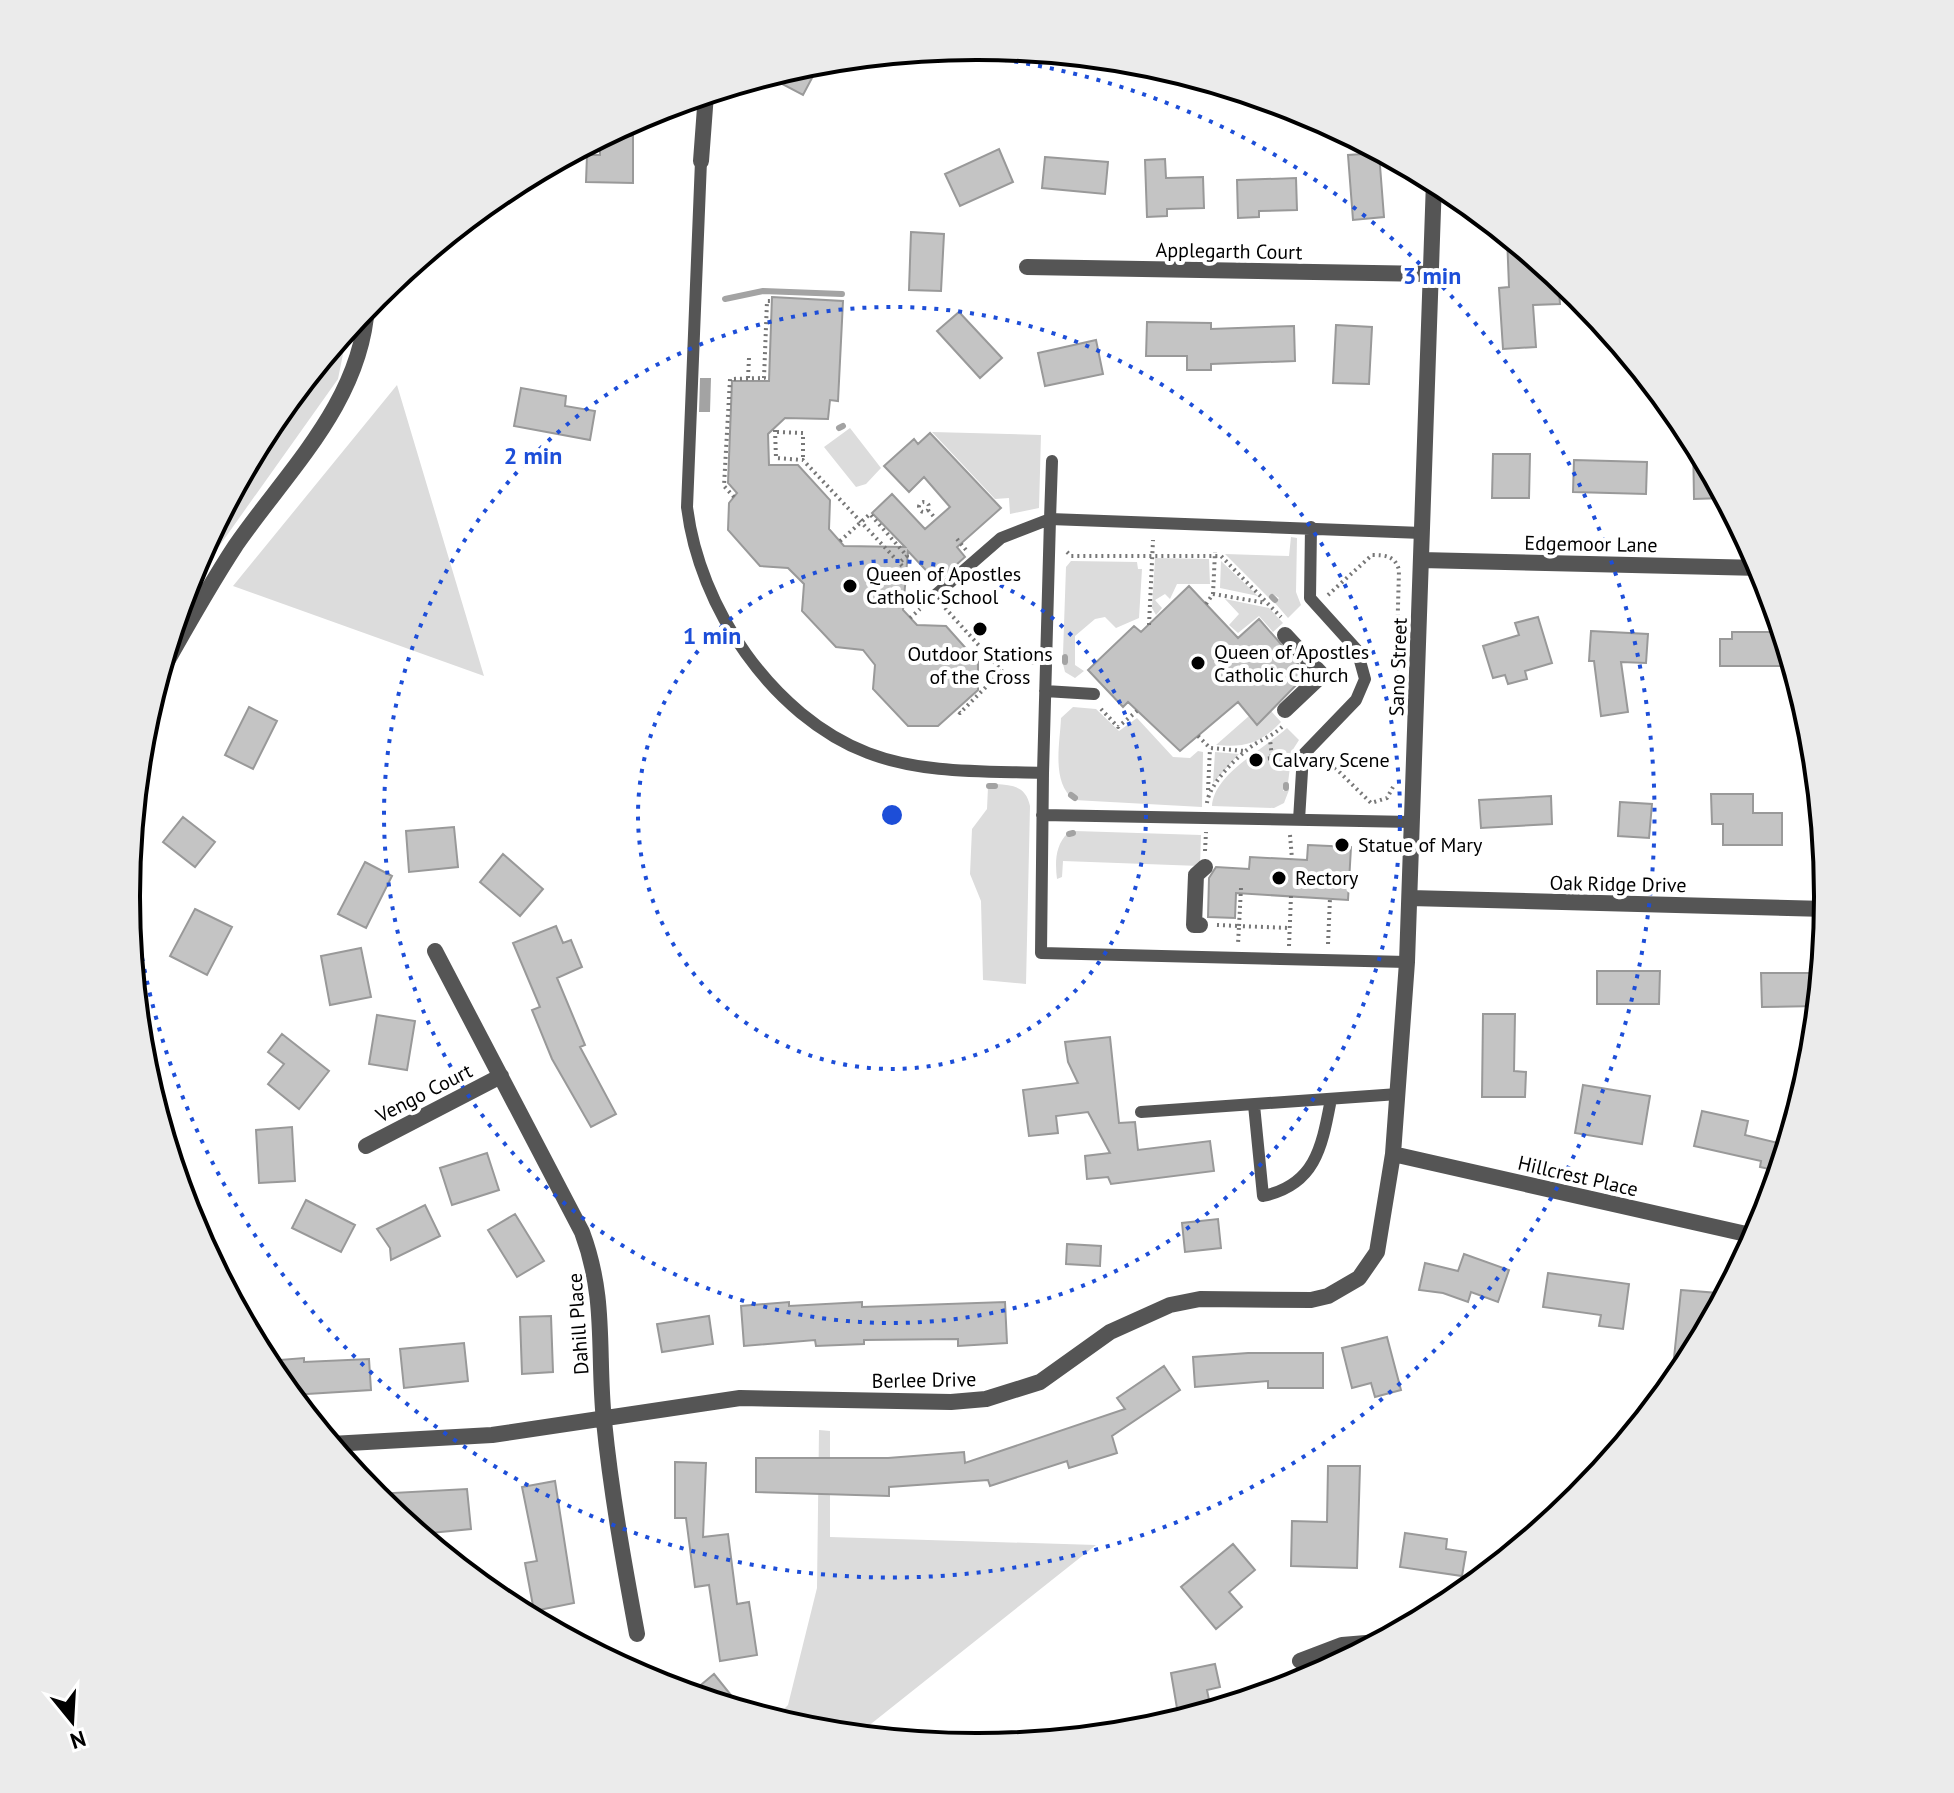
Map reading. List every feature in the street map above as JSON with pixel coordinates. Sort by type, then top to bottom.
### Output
[{"type":"street","points":[[701,161],[705,105]]},
{"type":"street","name":"Sano Street","points":[[1393,1154],[1410,898],[1434,196]]},
{"type":"street","name":"Applegarth Court","points":[[1027,267],[1431,274]]},
{"type":"street","points":[[183,635],[235,546],[347,388],[363,343],[365,327]]},
{"type":"street","name":"Edgemoor Lane","points":[[1421,560],[1746,568]]},
{"type":"street","points":[[1285,635],[1322,675],[1288,714]]},
{"type":"street","points":[[1200,925],[1194,925],[1196,875],[1205,867]]},
{"type":"street","name":"Oak Ridge Drive","points":[[1410,898],[1814,909]]},
{"type":"street","name":"Dahill Place","points":[[435,951],[582,1232],[593,1261],[600,1292],[604,1420],[637,1634]]},
{"type":"street","name":"Vengo Court","points":[[366,1146],[501,1076]]},
{"type":"street","name":"Berlee Drive","points":[[344,1443],[492,1435],[740,1398],[951,1402],[986,1399],[1040,1382],[1110,1332],[1170,1305],[1200,1299],[1311,1300],[1328,1296],[1359,1278],[1377,1252],[1393,1154]]},
{"type":"street","name":"Hillcrest Place","points":[[1393,1154],[1742,1233]]},
{"type":"street","points":[[1300,1661],[1352,1644]]},
{"type":"lane","points":[[701,161],[687,507],[690,535],[712,596],[734,634],[778,690],[841,740],[867,753],[929,768],[1043,773]]},
{"type":"lane","points":[[1052,461],[1041,953],[1407,962]]},
{"type":"lane","points":[[932,598],[1001,538],[1050,519],[1422,533]]},
{"type":"lane","points":[[1299,820],[1303,755],[1356,700],[1365,679],[1357,650],[1310,598],[1311,527]]},
{"type":"lane","points":[[1045,691],[1094,694]]},
{"type":"lane","points":[[1042,815],[1412,822]]},
{"type":"lane","points":[[1141,1112],[1398,1094]]},
{"type":"lane","points":[[1254,1105],[1263,1196],[1276,1194],[1305,1177],[1317,1160],[1331,1099]]},
{"type":"path","points":[[734,497],[724,486],[730,379],[764,380],[767,301],[772,301]]},
{"type":"path","points":[[748,378],[749,358]]},
{"type":"path","points":[[803,460],[803,433],[776,431],[776,458],[803,460],[1002,671],[960,713],[956,709]]},
{"type":"path","points":[[928,510],[936,519]]},
{"type":"path","points":[[840,541],[870,514],[907,556],[889,565]]},
{"type":"path","points":[[957,539],[962,545]]},
{"type":"path","points":[[1067,552],[1071,556],[1215,554],[1221,556],[1267,603],[1213,594]]},
{"type":"path","points":[[1149,625],[1152,553]]},
{"type":"path","points":[[1206,604],[1213,594],[1215,554]]},
{"type":"path","points":[[1094,694],[1098,707],[1118,727],[1137,711]]},
{"type":"path","points":[[1208,792],[1245,751],[1270,739],[1288,714]]},
{"type":"path","points":[[1198,736],[1210,748],[1245,751]]},
{"type":"path","points":[[1256,760],[1272,758],[1270,739]]},
{"type":"path","points":[[1205,867],[1210,748]]},
{"type":"path","points":[[1290,834],[1292,859]]},
{"type":"path","points":[[1241,888],[1239,926],[1290,928]]},
{"type":"path","points":[[1289,960],[1291,896]]},
{"type":"path","points":[[1327,960],[1330,898]]},
{"type":"shaded area","points":[[344,350],[338,379],[216,551],[253,478],[281,432]]},
{"type":"shaded area","points":[[700,378],[711,378],[710,412],[699,412]]},
{"type":"shaded area","points":[[397,385],[484,676],[233,586]]},
{"type":"shaded area","points":[[850,428],[881,468],[866,484],[856,487],[824,447]]},
{"type":"shaded area","points":[[932,432],[1041,435],[1039,508],[1010,514],[1009,498],[995,499]]},
{"type":"shaded area","points":[[1291,537],[1297,538],[1296,592],[1301,605],[1288,618],[1275,603],[1279,598],[1273,594],[1269,598],[1225,554],[1289,556]]},
{"type":"shaded area","points":[[1155,558],[1209,559],[1210,584],[1177,584],[1170,599],[1165,594],[1155,600],[1162,608],[1156,615],[1152,608]]},
{"type":"shaded area","points":[[1071,561],[1137,562],[1138,569],[1142,569],[1139,618],[1116,628],[1105,617],[1095,619],[1075,636],[1075,665],[1084,671],[1075,678],[1065,672],[1063,664],[1068,664],[1068,655],[1063,654],[1066,567]]},
{"type":"shaded area","points":[[1221,561],[1258,596],[1220,588]]},
{"type":"shaded area","points":[[1225,599],[1269,608],[1283,623],[1273,632],[1259,616],[1238,633],[1229,625],[1239,614]]},
{"type":"shaded area","points":[[1073,707],[1096,709],[1119,731],[1137,718],[1173,757],[1190,758],[1198,751],[1203,752],[1202,807],[1074,800],[1062,783],[1058,762],[1061,718]]},
{"type":"shaded area","points":[[1271,711],[1281,722],[1266,735],[1244,745],[1216,745],[1249,716],[1257,724]]},
{"type":"shaded area","points":[[1287,728],[1299,740],[1292,751],[1288,783],[1283,785],[1283,791],[1289,790],[1284,803],[1274,808],[1212,806],[1215,794],[1231,772]]},
{"type":"shaded area","points":[[1215,752],[1239,754],[1213,783]]},
{"type":"shaded area","points":[[996,784],[1018,788],[1026,795],[1030,806],[1026,984],[983,980],[981,901],[970,874],[972,829],[987,809],[988,787],[996,788]]},
{"type":"shaded area","points":[[1075,831],[1201,835],[1200,866],[1063,861],[1062,877],[1057,879],[1058,849],[1068,833],[1075,835]]},
{"type":"shaded area","points":[[819,1430],[830,1431],[830,1537],[1096,1545],[868,1726],[783,1710],[788,1705],[817,1588]]},
{"type":"building","points":[[813,76],[803,95],[782,84]]},
{"type":"building","points":[[633,136],[633,183],[586,182],[587,157],[600,155],[600,150]]},
{"type":"building","points":[[999,149],[1013,182],[960,206],[945,174]]},
{"type":"building","points":[[1362,154],[1380,164],[1384,217],[1353,220],[1348,155]]},
{"type":"building","points":[[1045,157],[1108,162],[1105,194],[1042,188]]},
{"type":"building","points":[[1165,159],[1166,178],[1203,177],[1204,208],[1167,209],[1167,216],[1147,217],[1145,160]]},
{"type":"building","points":[[1296,178],[1297,210],[1259,211],[1259,217],[1238,218],[1237,180]]},
{"type":"building","points":[[911,232],[944,234],[941,291],[909,290]]},
{"type":"building","points":[[1508,251],[1559,297],[1560,304],[1533,305],[1536,347],[1503,349],[1499,288],[1509,287]]},
{"type":"building","points":[[772,297],[843,301],[838,401],[830,400],[828,419],[785,418],[768,434],[769,465],[798,465],[830,500],[829,529],[844,546],[905,547],[872,513],[892,494],[925,529],[950,507],[924,477],[909,492],[884,466],[914,439],[918,444],[930,433],[1001,508],[957,547],[965,557],[937,582],[908,551],[903,610],[917,625],[946,626],[978,662],[978,690],[938,726],[908,726],[873,689],[875,665],[863,650],[836,647],[802,611],[804,584],[788,568],[760,566],[728,530],[729,503],[737,493],[728,483],[732,381],[769,381]]},
{"type":"building","points":[[959,312],[1002,358],[980,378],[937,331]]},
{"type":"building","points":[[1147,322],[1211,323],[1211,329],[1294,326],[1295,361],[1211,364],[1211,370],[1187,370],[1187,356],[1146,356]]},
{"type":"building","points":[[1336,325],[1372,327],[1369,384],[1333,383]]},
{"type":"building","points":[[1096,340],[1103,374],[1045,386],[1038,353]]},
{"type":"building","points":[[521,388],[566,396],[565,406],[595,411],[590,440],[514,426]]},
{"type":"building","points":[[1493,454],[1530,454],[1529,498],[1492,498]]},
{"type":"building","points":[[1574,460],[1647,462],[1646,494],[1573,492]]},
{"type":"building","points":[[1693,466],[1712,498],[1694,499]]},
{"type":"building","name":"Queen of Apostles Catholic Church","points":[[1189,586],[1238,638],[1259,619],[1307,674],[1257,725],[1238,702],[1180,751],[1128,702],[1123,707],[1088,670],[1134,626],[1141,632]]},
{"type":"building","points":[[1538,617],[1552,663],[1525,671],[1527,679],[1508,684],[1505,675],[1493,678],[1483,646],[1519,635],[1515,623]]},
{"type":"building","points":[[1591,631],[1648,634],[1646,663],[1621,662],[1628,712],[1601,716],[1594,661],[1589,661]]},
{"type":"building","points":[[1732,632],[1770,632],[1781,666],[1720,666],[1720,639],[1732,639]]},
{"type":"building","points":[[249,707],[277,721],[253,769],[225,755]]},
{"type":"building","points":[[1711,794],[1753,794],[1753,813],[1782,813],[1782,845],[1723,845],[1723,824],[1712,824]]},
{"type":"building","points":[[1551,796],[1552,824],[1481,828],[1479,800]]},
{"type":"building","points":[[1620,802],[1652,804],[1649,838],[1618,836]]},
{"type":"building","points":[[183,817],[215,842],[195,867],[163,842]]},
{"type":"building","points":[[454,827],[458,867],[409,872],[406,831]]},
{"type":"building","name":"Rectory","points":[[1308,845],[1351,847],[1348,900],[1236,893],[1235,918],[1208,917],[1209,878],[1216,867],[1249,869],[1250,857],[1307,860]]},
{"type":"building","points":[[503,854],[543,889],[520,916],[480,882]]},
{"type":"building","points":[[365,862],[392,876],[366,928],[338,914]]},
{"type":"building","points":[[195,909],[232,927],[207,975],[170,956]]},
{"type":"building","points":[[556,926],[563,943],[571,940],[582,967],[557,978],[585,1045],[580,1047],[616,1114],[591,1127],[552,1059],[532,1010],[540,1007],[513,943]]},
{"type":"building","points":[[361,948],[371,997],[330,1005],[321,956]]},
{"type":"building","points":[[1597,971],[1660,971],[1659,1004],[1597,1004]]},
{"type":"building","points":[[1761,973],[1810,973],[1806,1006],[1762,1007]]},
{"type":"building","points":[[1483,1014],[1515,1014],[1514,1071],[1526,1072],[1525,1097],[1482,1097]]},
{"type":"building","points":[[377,1015],[415,1021],[407,1070],[369,1064]]},
{"type":"building","points":[[282,1034],[329,1071],[299,1109],[268,1084],[284,1064],[268,1052]]},
{"type":"building","points":[[1110,1037],[1119,1123],[1135,1122],[1138,1150],[1210,1141],[1214,1171],[1111,1184],[1108,1177],[1087,1179],[1085,1156],[1110,1153],[1088,1112],[1056,1116],[1058,1133],[1029,1136],[1023,1090],[1078,1083],[1068,1062],[1065,1042]]},
{"type":"building","points":[[1583,1085],[1650,1096],[1642,1144],[1575,1133]]},
{"type":"building","points":[[1702,1111],[1748,1121],[1745,1135],[1776,1143],[1768,1169],[1760,1167],[1761,1161],[1694,1146]]},
{"type":"building","points":[[292,1127],[295,1181],[259,1183],[256,1130]]},
{"type":"building","points":[[487,1153],[499,1190],[452,1205],[440,1168]]},
{"type":"building","points":[[306,1200],[355,1225],[341,1252],[292,1228]]},
{"type":"building","points":[[425,1205],[440,1236],[391,1260],[390,1248],[377,1229]]},
{"type":"building","points":[[515,1214],[544,1261],[517,1277],[488,1230]]},
{"type":"building","points":[[1218,1219],[1221,1248],[1185,1252],[1182,1223]]},
{"type":"building","points":[[1067,1244],[1101,1246],[1100,1266],[1066,1264]]},
{"type":"building","points":[[1464,1254],[1509,1270],[1498,1302],[1471,1292],[1468,1302],[1443,1293],[1419,1290],[1425,1263],[1458,1271]]},
{"type":"building","points":[[1548,1273],[1629,1284],[1623,1329],[1599,1326],[1601,1315],[1543,1307]]},
{"type":"building","points":[[1681,1290],[1713,1293],[1701,1315],[1674,1358]]},
{"type":"building","points":[[789,1302],[789,1306],[862,1302],[862,1307],[1005,1302],[1007,1343],[958,1346],[958,1339],[864,1340],[864,1344],[816,1346],[815,1340],[744,1346],[741,1306]]},
{"type":"building","points":[[551,1316],[553,1372],[522,1374],[520,1317]]},
{"type":"building","points":[[709,1316],[713,1344],[662,1352],[657,1324]]},
{"type":"building","points":[[1387,1337],[1401,1390],[1375,1397],[1371,1383],[1352,1388],[1342,1348]]},
{"type":"building","points":[[464,1343],[468,1381],[404,1388],[400,1349]]},
{"type":"building","points":[[1323,1353],[1323,1388],[1268,1388],[1268,1381],[1195,1387],[1193,1357]]},
{"type":"building","points":[[369,1359],[371,1390],[305,1394],[280,1360]]},
{"type":"building","points":[[1164,1366],[1180,1390],[1112,1436],[1117,1453],[1069,1468],[1067,1461],[990,1486],[988,1480],[889,1487],[889,1496],[756,1492],[756,1458],[888,1458],[964,1452],[965,1463],[1125,1409],[1117,1398]]},
{"type":"building","points":[[675,1462],[706,1463],[703,1537],[728,1534],[737,1604],[749,1602],[757,1655],[720,1661],[709,1585],[695,1587],[686,1518],[675,1518]]},
{"type":"building","points":[[1328,1466],[1360,1466],[1357,1568],[1291,1566],[1292,1521],[1327,1522]]},
{"type":"building","points":[[555,1481],[574,1603],[541,1610],[533,1605],[525,1563],[537,1561],[522,1487]]},
{"type":"building","points":[[467,1489],[471,1529],[434,1533],[391,1493]]},
{"type":"building","points":[[1405,1533],[1447,1539],[1446,1549],[1466,1552],[1462,1576],[1400,1567]]},
{"type":"building","points":[[1233,1544],[1255,1570],[1229,1592],[1242,1607],[1216,1629],[1181,1587]]},
{"type":"building","points":[[1215,1664],[1220,1687],[1207,1690],[1209,1700],[1177,1708],[1171,1673]]},
{"type":"building","points":[[714,1674],[732,1696],[708,1689],[700,1686]]},
{"type":"waterway","points":[[725,299],[763,291],[842,294]]},
{"type":"waterway","points":[[839,428],[843,426]]},
{"type":"waterway","points":[[1272,597],[1275,600]]},
{"type":"waterway","points":[[1034,654],[1034,662]]},
{"type":"waterway","points":[[1065,657],[1065,662]]},
{"type":"waterway","points":[[989,786],[995,786]]},
{"type":"waterway","points":[[1071,795],[1075,798]]},
{"type":"waterway","points":[[1069,834],[1073,833]]},
{"type":"place","name":"Queen of Apostles Catholic School","points":[[850,586]]},
{"type":"place","name":"Outdoor Stations of the Cross","points":[[980,629]]},
{"type":"place","name":"Queen of Apostles Catholic Church","points":[[1198,663]]},
{"type":"place","name":"Calvary Scene","points":[[1256,760]]},
{"type":"place","name":"Statue of Mary","points":[[1342,845]]},
{"type":"place","name":"Rectory","points":[[1279,878]]}]
